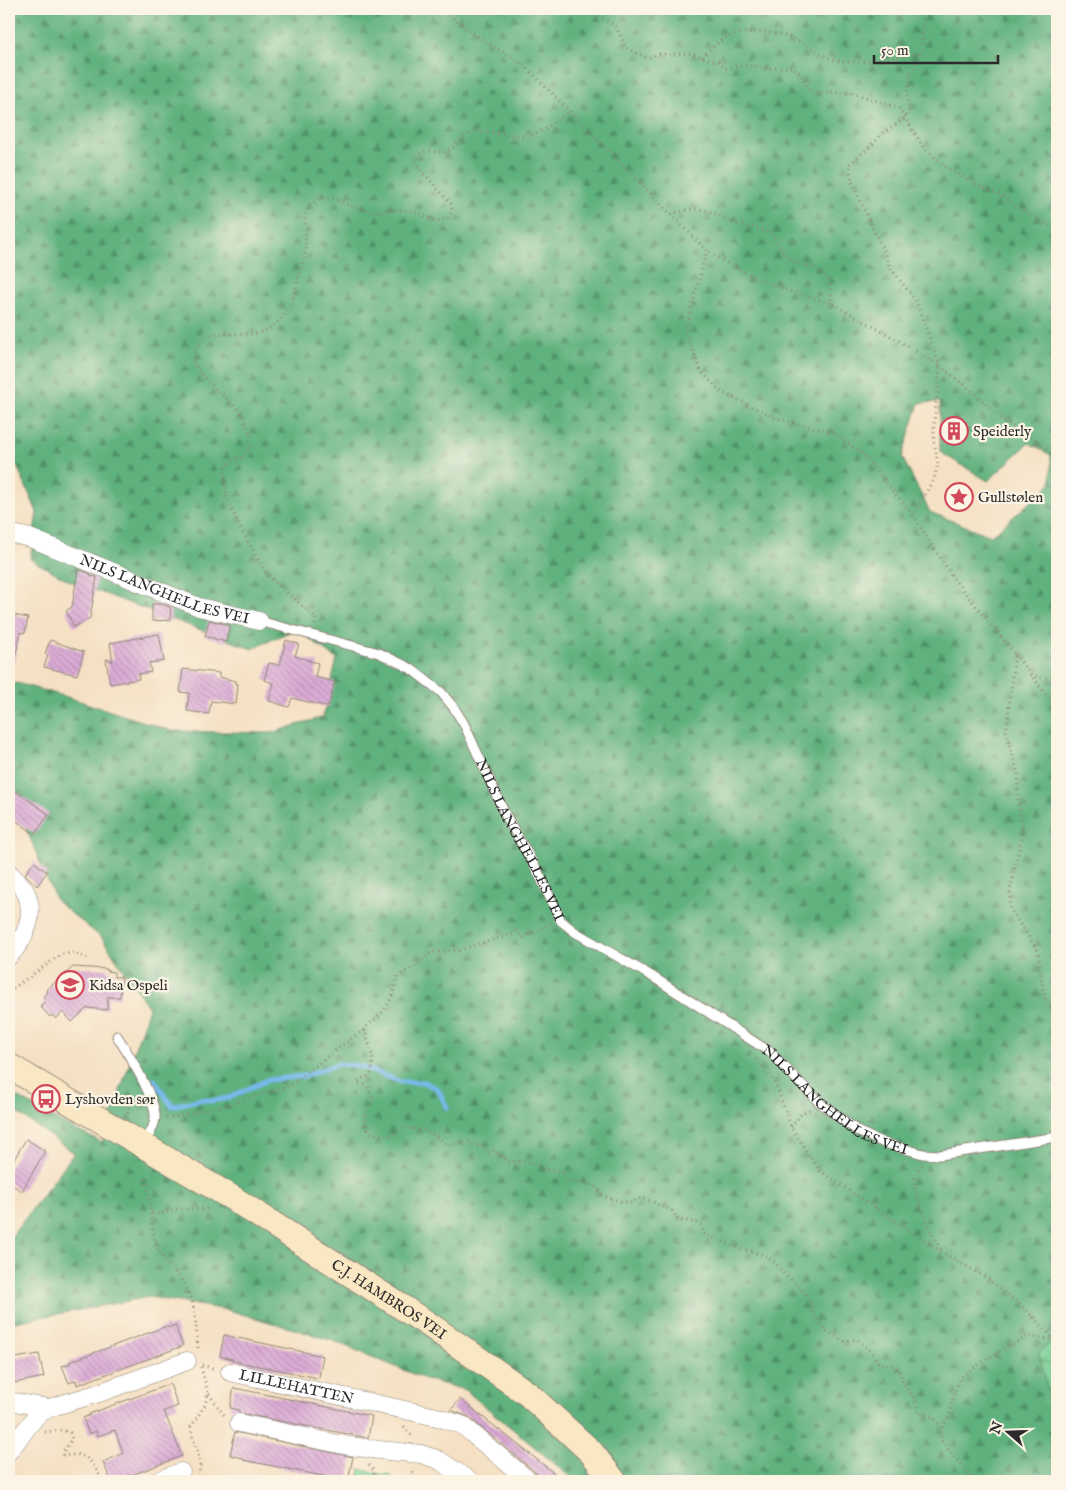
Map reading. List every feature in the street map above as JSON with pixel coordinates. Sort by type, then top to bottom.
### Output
[{"type":"main road","name":"C.J. HAMBROS VEI","points":[[9,1066],[234,1199],[428,1324],[506,1378],[550,1414],[585,1446],[614,1481]]},
{"type":"street","name":"NILS LANGHELLES VEI","points":[[9,533],[30,538],[199,607],[259,622]]},
{"type":"street","points":[[9,873],[25,892],[29,906],[28,928],[24,937],[9,956]]},
{"type":"street","points":[[9,1451],[38,1414],[49,1408],[194,1362]]},
{"type":"street","name":"LILLEHATTEN","points":[[230,1372],[437,1417],[462,1425],[530,1481]]},
{"type":"street","points":[[9,1401],[49,1408]]},
{"type":"street","points":[[239,1423],[343,1445],[421,1454],[439,1460],[470,1481]]},
{"type":"street","points":[[158,1481],[181,1472]]},
{"type":"lane","name":"NILS LANGHELLES VEI","points":[[259,622],[379,652],[410,668],[441,692],[464,724],[506,816],[536,870],[561,921],[575,932],[653,977],[770,1052],[820,1104],[859,1132],[884,1143],[923,1154],[940,1155],[1057,1137]]},
{"type":"lane","points":[[117,1036],[132,1059],[155,1110],[153,1128],[144,1146]]},
{"type":"path","points":[[441,9],[475,34],[524,65],[707,251],[756,278],[786,290],[831,303],[894,338],[940,366],[971,390],[1003,420],[1057,453]]},
{"type":"path","points":[[585,9],[592,15],[612,23],[618,30],[626,48],[647,58],[659,54],[674,53],[702,57],[718,62],[725,68],[742,66],[792,67],[800,74],[810,92],[853,93],[898,108],[924,148],[947,168],[981,187],[997,193],[1034,218],[1057,228]]},
{"type":"path","points":[[913,514],[934,479],[938,464],[934,442],[940,366],[916,301],[889,266],[886,254],[874,234],[849,172],[850,164],[857,156],[871,146],[884,132],[905,119],[909,110],[907,92],[912,70],[922,52],[925,9]]},
{"type":"path","points":[[702,57],[725,38],[748,32],[773,33],[799,41],[830,59],[874,60],[922,52]]},
{"type":"path","points":[[315,635],[316,618],[268,576],[240,528],[227,499],[224,469],[230,461],[242,457],[251,446],[250,433],[244,418],[237,408],[202,376],[194,363],[195,349],[203,339],[212,334],[254,334],[268,330],[282,318],[291,306],[305,252],[305,216],[310,205],[321,198],[332,198],[354,207],[371,211],[403,210],[418,213],[437,221],[448,218],[452,211],[451,202],[421,171],[416,162],[418,154],[427,150],[446,152],[454,147],[462,138],[473,132],[528,137],[544,130],[569,111]]},
{"type":"path","points":[[671,214],[697,209],[710,211],[741,225],[763,230],[772,236],[784,253],[792,260],[818,270],[824,275],[830,284],[831,303]]},
{"type":"path","points":[[707,251],[685,331],[701,371],[722,392],[776,418],[835,433],[862,454],[913,514],[954,578],[1057,709]]},
{"type":"path","points":[[1015,654],[1006,732],[1018,774],[1018,798],[1023,831],[1010,890],[1010,909],[1038,951],[1044,997],[1057,1013]]},
{"type":"path","points":[[1031,674],[1057,680]]},
{"type":"path","points":[[155,1119],[175,1117],[231,1104],[291,1085],[353,1037],[364,1031],[369,1022],[377,1019],[396,988],[396,978],[424,960],[428,954],[459,950],[512,934],[516,930],[524,937],[550,923],[561,921]]},
{"type":"path","points":[[9,991],[62,954],[74,953],[87,958]]},
{"type":"path","points":[[364,1031],[372,1049],[373,1068],[370,1076],[360,1079],[358,1084],[366,1085],[373,1100],[367,1110],[364,1122],[369,1132],[385,1137],[395,1135],[403,1128],[413,1128],[432,1133],[448,1145],[468,1141],[474,1145],[483,1146],[488,1153],[494,1150],[510,1162],[525,1161],[536,1164],[545,1169],[562,1173],[563,1177],[570,1183],[580,1182],[595,1186],[604,1196],[612,1199],[630,1203],[642,1198],[651,1201],[672,1211],[678,1220],[695,1222],[701,1225],[704,1234],[738,1248],[766,1256],[785,1275],[800,1286],[812,1303],[813,1314],[826,1331],[845,1342],[857,1340],[872,1352],[879,1364],[891,1365],[899,1370],[903,1383],[915,1399],[918,1413],[927,1413],[936,1420],[942,1429]]},
{"type":"path","points":[[743,1035],[746,1047],[775,1082],[791,1127],[820,1172],[942,1252],[987,1278],[1024,1308],[1056,1341]]},
{"type":"path","points":[[128,1116],[128,1098],[137,1089],[145,1086]]},
{"type":"path","points":[[791,1127],[802,1113],[820,1104]]},
{"type":"path","points":[[923,1154],[923,1164],[915,1175],[916,1192],[931,1232],[942,1252]]},
{"type":"path","points":[[146,1179],[154,1235],[162,1257],[184,1284],[192,1301],[194,1362],[208,1386],[205,1406],[191,1427],[200,1466],[198,1481]]},
{"type":"path","points":[[152,1213],[159,1214],[177,1209],[216,1208]]},
{"type":"path","points":[[973,1481],[940,1438],[962,1377],[988,1358],[1028,1336],[1056,1341]]},
{"type":"path","name":"LILLEHATTEN","points":[[194,1362],[206,1367],[230,1372]]},
{"type":"path","points":[[208,1393],[225,1416],[239,1423]]},
{"type":"path","points":[[26,1428],[34,1433],[62,1430],[70,1433],[72,1439],[63,1455],[86,1457],[105,1481]]},
{"type":"path","points":[[372,1468],[374,1471],[374,1481]]},
{"type":"green space","points":[[9,9],[1057,9],[1057,1342],[1055,1340],[1039,1353],[1057,1429],[1057,1481],[576,1481],[465,1390],[425,1379],[331,1340],[228,1310],[149,1297],[9,1323],[9,1240],[74,1153],[9,1107],[9,1092],[69,1127],[102,1142],[149,1008],[102,938],[56,901],[9,787],[9,681],[64,696],[172,731],[271,733],[323,717],[337,659],[296,629],[252,649],[70,581],[30,559],[37,512],[9,451]],"holes":[[[940,402],[940,452],[988,481],[1029,443],[1051,455],[1051,484],[991,536],[930,512],[902,457],[919,403]]]},
{"type":"green space","points":[[1055,1340],[1057,1342],[1057,1429],[1039,1353]]},
{"type":"green space","points":[[360,1469],[385,1475],[389,1474],[395,1481],[358,1481]]},
{"type":"building","points":[[78,569],[91,574],[90,576],[97,577],[90,618],[74,627],[66,611],[72,607]]},
{"type":"building","points":[[152,604],[162,604],[170,607],[171,620],[152,621]]},
{"type":"building","points":[[9,614],[28,618],[25,633],[21,632],[14,662],[9,662]]},
{"type":"building","points":[[209,620],[230,625],[226,642],[205,636]]},
{"type":"building","points":[[159,634],[164,661],[149,663],[151,672],[138,674],[139,679],[110,684],[106,659],[113,661],[110,643]]},
{"type":"building","points":[[50,640],[84,652],[77,675],[44,667],[48,655],[45,654]]},
{"type":"building","points":[[286,640],[299,644],[295,656],[318,663],[315,677],[335,682],[328,707],[292,698],[289,707],[269,701],[274,683],[264,680],[269,663],[280,665]]},
{"type":"building","points":[[183,669],[219,673],[219,677],[236,681],[236,684],[238,684],[236,704],[211,701],[209,714],[187,711],[189,693],[180,692]]},
{"type":"building","points":[[9,787],[49,814],[35,834],[9,816]]},
{"type":"building","points":[[34,862],[47,872],[37,886],[25,874]]},
{"type":"building","points":[[73,967],[107,969],[107,971],[114,972],[114,977],[122,977],[120,997],[108,997],[107,1010],[87,1008],[72,1022],[63,1012],[56,1019],[52,1015],[50,1017],[40,1006],[46,1001],[43,997],[48,992],[46,990]]},
{"type":"building","points":[[26,1139],[45,1151],[22,1191],[9,1183],[9,1168]]},
{"type":"building","points":[[175,1325],[183,1346],[77,1385],[76,1380],[69,1383],[62,1366],[70,1364],[69,1362],[167,1326],[168,1328]]},
{"type":"building","points":[[224,1335],[323,1356],[319,1377],[233,1361],[233,1359],[220,1356]]},
{"type":"building","points":[[39,1354],[44,1377],[14,1383],[13,1378],[9,1379],[9,1359]]},
{"type":"building","points":[[170,1384],[178,1406],[164,1411],[182,1456],[116,1481],[111,1481],[103,1462],[123,1453],[115,1430],[98,1436],[96,1431],[89,1434],[83,1418],[89,1414]]},
{"type":"building","points":[[234,1388],[372,1416],[368,1438],[239,1413],[239,1410],[230,1408]]},
{"type":"building","points":[[460,1399],[564,1481],[539,1481],[536,1473],[469,1417],[451,1410]]},
{"type":"building","points":[[235,1432],[353,1457],[348,1481],[243,1460],[243,1458],[230,1455]]},
{"type":"waterway","points":[[154,1080],[172,1106],[202,1099],[211,1101],[229,1098],[267,1080],[305,1076],[338,1064],[359,1066],[401,1082],[423,1082],[438,1089],[447,1108]]},
{"type":"place","name":"Speiderly","points":[[954,431]]},
{"type":"place","name":"Gullstølen","points":[[959,497]]},
{"type":"place","name":"Kidsa Ospeli","points":[[70,985]]},
{"type":"place","name":"Lyshovden sør","points":[[46,1099]]}]
